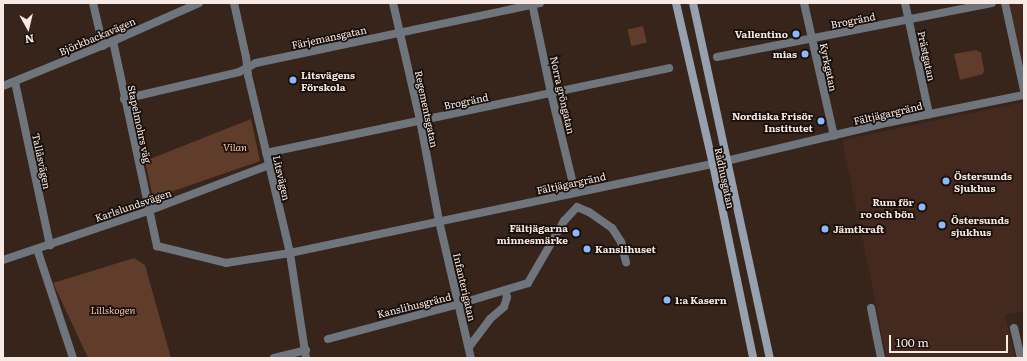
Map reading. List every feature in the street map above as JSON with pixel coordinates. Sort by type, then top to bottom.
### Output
[{"type":"main road","name":"Rådhusgatan","points":[[676,3],[713,164],[753,358]]},
{"type":"main road","name":"Rådhusgatan","points":[[693,3],[726,161],[770,358]]},
{"type":"street","points":[[93,3],[102,46]]},
{"type":"street","name":"Björkbackavägen","points":[[3,86],[113,42],[199,3]]},
{"type":"street","name":"Litsvägen","points":[[234,3],[248,67],[248,75],[290,253],[306,354]]},
{"type":"street","name":"Regementsgatan","points":[[393,3],[420,120],[439,221]]},
{"type":"street","name":"Kyrkgatan","points":[[804,3],[834,136]]},
{"type":"street","name":"Prästgatan","points":[[905,3],[929,114]]},
{"type":"street","name":"Brogränd","points":[[718,58],[992,3]]},
{"type":"street","points":[[1005,3],[1024,90]]},
{"type":"street","name":"Färjemansgatan","points":[[124,99],[238,72],[256,63],[535,4]]},
{"type":"street","name":"Norra gröngatan","points":[[535,4],[551,93],[575,192]]},
{"type":"street","name":"Stapelmohrs väg","points":[[113,42],[148,211]]},
{"type":"street","name":"Brogränd","points":[[266,153],[669,68]]},
{"type":"street","name":"Tallåsvägen","points":[[15,82],[50,245]]},
{"type":"street","name":"Fältjägargränd","points":[[148,211],[157,246],[226,263],[290,253],[713,164],[929,114],[1024,95]]},
{"type":"street","name":"Karlslundsvägen","points":[[3,260],[148,211],[269,165]]},
{"type":"street","name":"Kanslihusgränd","points":[[328,339],[458,304],[528,283],[564,221],[577,207],[589,212],[612,228],[621,242],[626,262]]},
{"type":"street","name":"Infanterigatan","points":[[439,221],[471,358]]},
{"type":"street","points":[[37,249],[73,358]]},
{"type":"street","points":[[469,347],[490,319],[504,307],[507,297],[505,290]]},
{"type":"street","points":[[871,308],[881,358]]},
{"type":"street","points":[[1014,328],[1021,358]]},
{"type":"street","points":[[274,358],[306,354]]},
{"type":"shaded area","points":[[1009,3],[1024,3],[1024,69]]},
{"type":"shaded area","name":"Östersunds sjukhus","points":[[1024,102],[1024,311],[1005,315],[1015,358],[887,358],[842,140]]},
{"type":"green space","points":[[643,26],[647,43],[631,46],[627,30]]},
{"type":"green space","points":[[976,50],[981,53],[984,70],[983,74],[960,80],[954,54]]},
{"type":"green space","name":"Vilan","points":[[251,119],[260,161],[153,198],[145,161]]},
{"type":"green space","name":"Lillskogen","points":[[134,258],[145,265],[171,358],[88,358],[53,283]]},
{"type":"place","name":"Vallentino","points":[[796,34]]},
{"type":"place","name":"mias","points":[[805,54]]},
{"type":"place","name":"Litsvägens Förskola","points":[[293,80]]},
{"type":"place","name":"Nordiska Frisör Institutet","points":[[821,121]]},
{"type":"place","name":"Östersunds Sjukhus","points":[[946,181]]},
{"type":"place","name":"Rum för ro och bön","points":[[922,207]]},
{"type":"place","name":"Östersunds sjukhus","points":[[942,225]]},
{"type":"place","name":"Jämtkraft","points":[[825,229]]},
{"type":"place","name":"Fältjägarna minnesmärke","points":[[576,233]]},
{"type":"place","name":"Kanslihuset","points":[[587,249]]},
{"type":"place","name":"1:a Kasern","points":[[667,300]]}]
